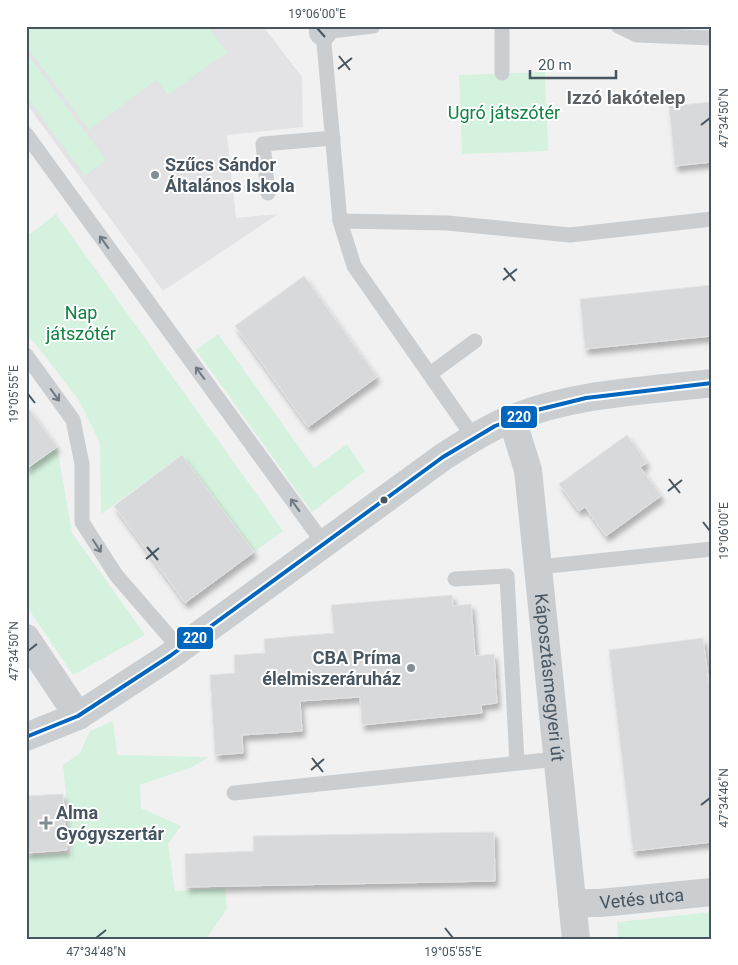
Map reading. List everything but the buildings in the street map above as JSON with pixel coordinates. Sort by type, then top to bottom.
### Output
[{"type":"street","points":[[26,737],[78,716],[180,649],[443,457],[474,438],[512,419],[551,405],[593,397],[712,383]]},
{"type":"street","name":"Káposztásmegyeri út","points":[[512,419],[528,470],[576,939]]},
{"type":"street","points":[[26,638],[78,716]]},
{"type":"street","name":"Vetés utca","points":[[572,903],[600,904],[712,892]]},
{"type":"lane","points":[[373,26],[324,29],[340,221],[354,266],[474,438]]},
{"type":"lane","points":[[502,26],[502,73]]},
{"type":"lane","points":[[618,26],[637,35],[712,38]]},
{"type":"lane","points":[[26,134],[324,544]]},
{"type":"lane","points":[[268,193],[263,144],[332,138]]},
{"type":"lane","points":[[340,221],[447,223],[570,235],[712,219]]},
{"type":"lane","points":[[430,374],[475,341]]},
{"type":"lane","points":[[26,355],[73,420],[82,464],[82,522],[116,575],[180,649]]},
{"type":"lane","points":[[539,567],[712,549]]},
{"type":"lane","points":[[455,579],[507,576],[517,762]]},
{"type":"lane","points":[[234,793],[557,759]]},
{"type":"shaded area","name":"Szűcs Sándor Általános Iskola","points":[[26,26],[263,26],[302,77],[303,127],[227,135],[236,218],[278,214],[163,291],[26,103]]},
{"type":"green space","points":[[26,26],[207,26],[227,52],[168,95],[156,80],[89,130],[26,46]]},
{"type":"green space","points":[[26,52],[106,160],[85,176],[26,96]]},
{"type":"green space","name":"Ugró játszótér","points":[[545,72],[548,151],[462,154],[459,75]]},
{"type":"green space","name":"Nap játszótér","points":[[56,214],[283,531],[254,552],[182,455],[101,514],[100,443],[78,399],[34,342],[26,336],[26,237]]},
{"type":"green space","points":[[218,334],[314,468],[347,444],[365,471],[312,512],[196,350]]},
{"type":"green space","points":[[57,447],[72,533],[145,635],[73,675],[26,605],[26,469]]},
{"type":"green space","points":[[113,721],[117,755],[209,757],[192,767],[140,785],[141,808],[181,826],[168,844],[175,891],[225,888],[227,909],[206,939],[32,939],[26,932],[26,856],[72,853],[63,765],[80,753],[90,731]]},
{"type":"green space","points":[[712,912],[712,939],[618,939],[617,922]]},
{"type":"transit line","name":"220","points":[[26,737],[78,716],[170,656],[443,457],[495,426],[537,410],[586,398],[712,383]]},
{"type":"place","name":"Szűcs Sándor Általános Iskola","points":[[155,175]]},
{"type":"place","name":"CBA Príma élelmiszeráruház","points":[[411,668]]},
{"type":"place","name":"Alma Gyógyszertár","points":[[46,823]]},
{"type":"district","name":"Izzó lakótelep","points":[[626,97]]}]
